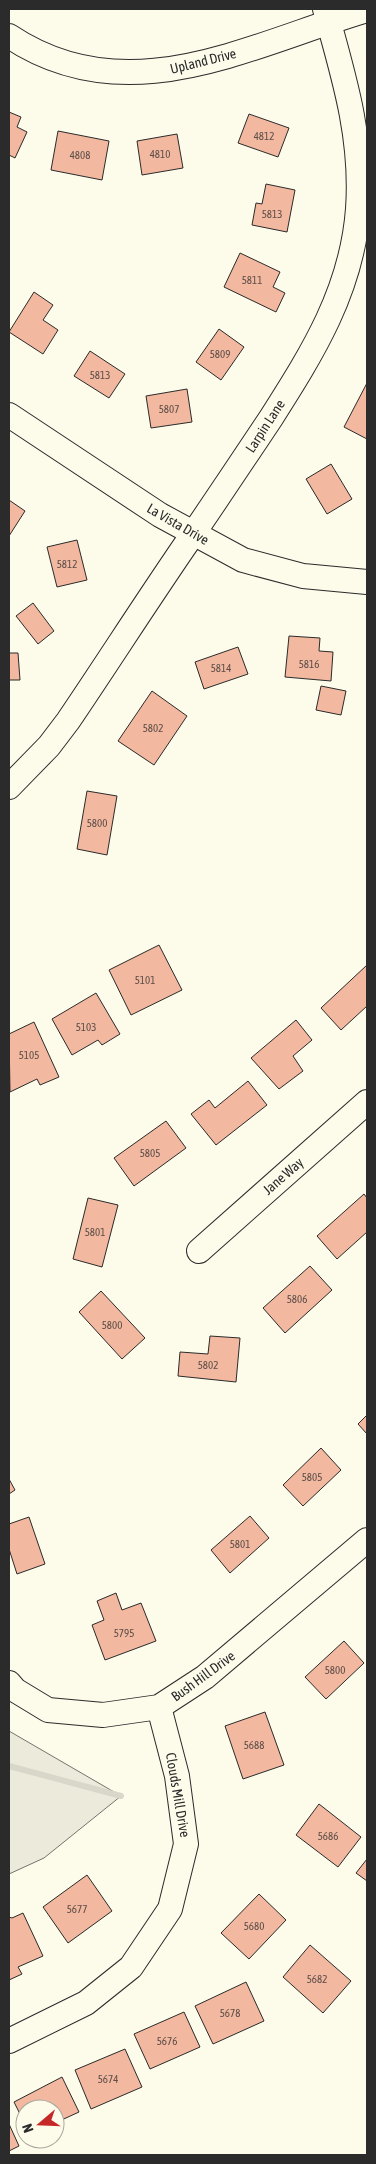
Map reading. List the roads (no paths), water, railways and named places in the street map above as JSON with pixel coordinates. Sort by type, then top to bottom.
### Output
[{"type":"street","name":"Upland Drive","points":[[9,36],[44,55],[76,65],[124,72],[154,72],[214,61],[327,15],[367,10]]},
{"type":"street","name":"Larpin Lane","points":[[9,787],[49,746],[68,721],[310,356],[334,310],[348,268],[358,212],[358,150],[351,101],[327,15]]},
{"type":"street","name":"La Vista Drive","points":[[9,414],[160,515],[243,560],[270,569],[303,576],[367,582]]},
{"type":"street","name":"Jane Way","points":[[199,1251],[367,1102]]},
{"type":"street","name":"Bush Hill Drive","points":[[9,1683],[15,1690],[48,1710],[103,1715],[159,1708],[212,1671],[367,1540]]},
{"type":"street","name":"Clouds Mill Drive","points":[[9,2041],[86,2003],[131,1967],[170,1909],[186,1844],[177,1776],[159,1708]]},
{"type":"waterway","points":[[9,1766],[121,1796]]}]
